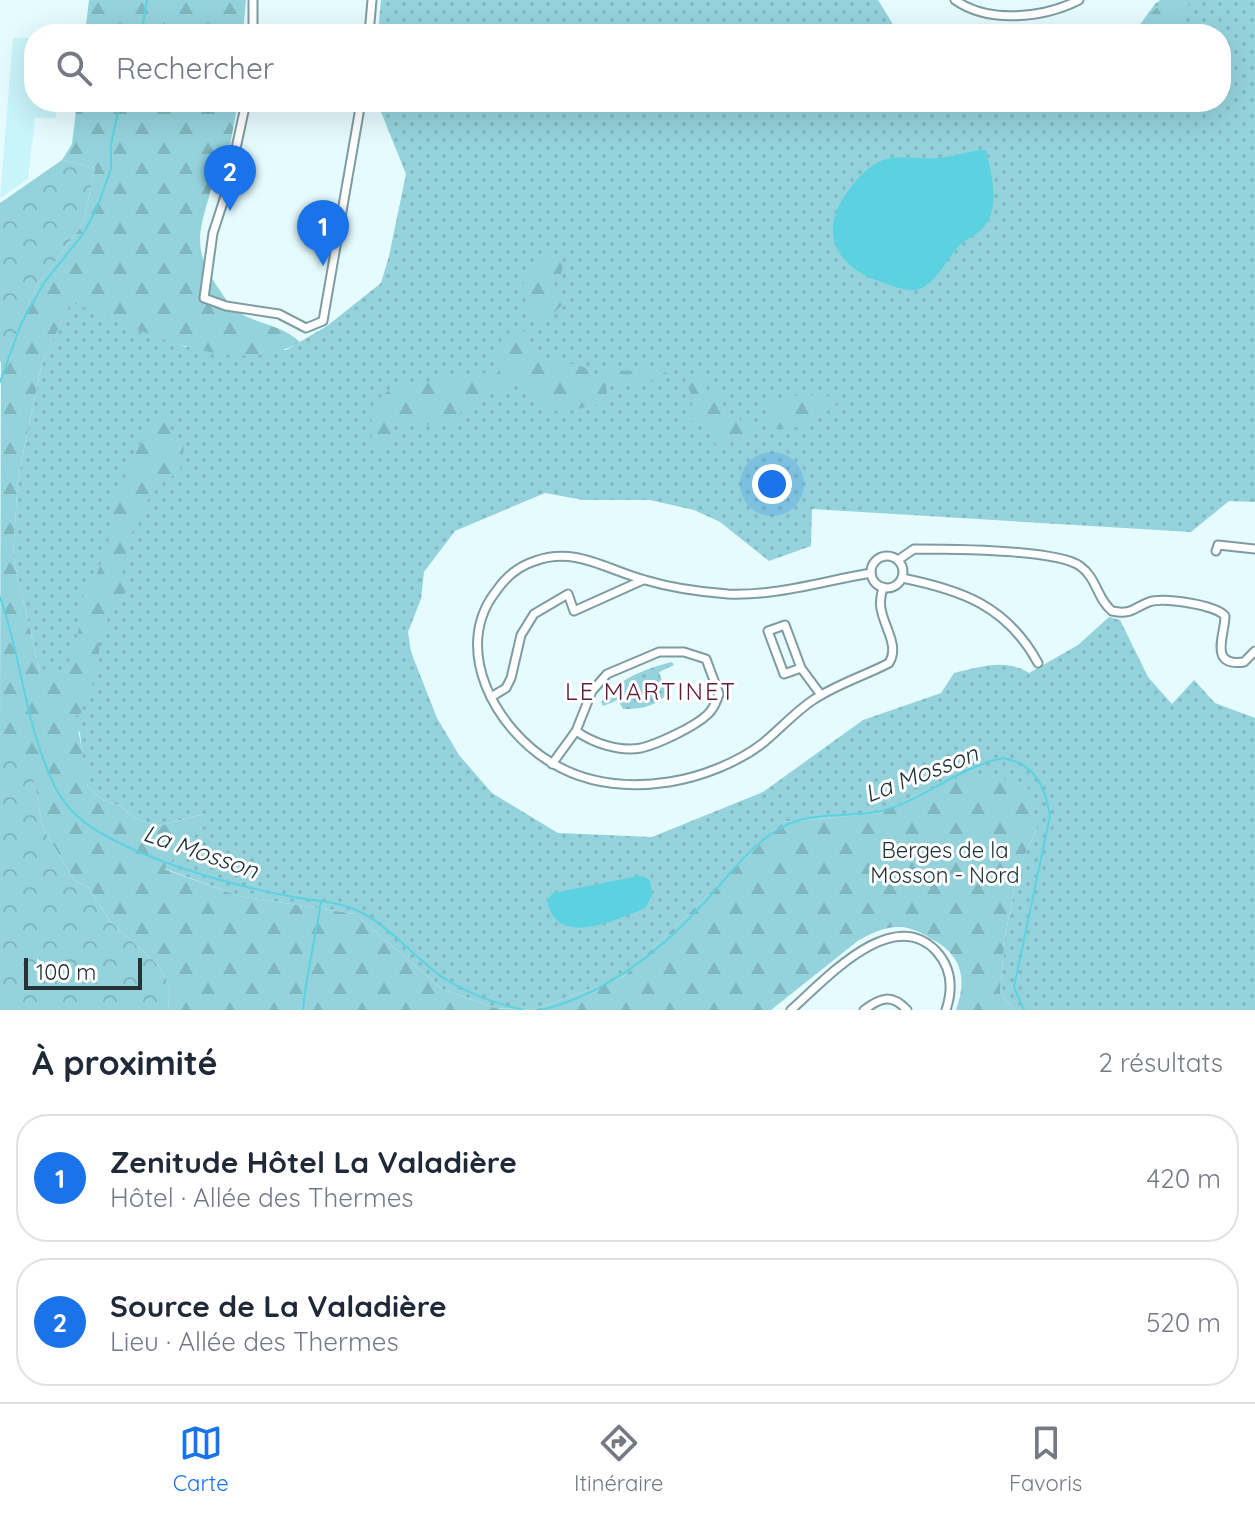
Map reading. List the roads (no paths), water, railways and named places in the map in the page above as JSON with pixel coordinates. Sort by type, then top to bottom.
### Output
[{"type":"street","points":[[253,0],[253,24]]},
{"type":"street","points":[[370,24],[372,0]]},
{"type":"street","points":[[955,0],[972,10],[1023,15],[1054,10],[1079,0]]},
{"type":"street","points":[[244,112],[231,176],[213,233],[204,298],[229,307],[279,314],[306,328],[323,321],[359,112]]},
{"type":"street","points":[[1216,551],[1218,545],[1255,549]]},
{"type":"street","points":[[898,560],[914,549],[1032,554],[1069,559],[1089,573],[1103,601],[1112,611],[1131,612],[1156,601],[1215,609],[1225,616],[1219,646],[1225,658],[1234,663],[1244,662],[1255,651]]},
{"type":"street","points":[[871,573],[793,590],[745,594],[707,592],[643,580],[601,563],[570,556],[545,557],[509,576],[484,609],[476,640],[480,671],[491,697],[508,724],[552,764],[609,783],[649,784],[680,779],[714,769],[750,752],[821,695],[889,663],[893,646],[881,611],[883,587]]},
{"type":"street","points":[[889,556],[898,560],[903,568],[897,585],[883,587],[875,582],[871,573],[878,558],[889,556]]},
{"type":"street","points":[[902,578],[946,587],[982,602],[996,612],[1030,648],[1038,663]]},
{"type":"street","points":[[491,697],[506,688],[521,635],[538,610],[568,594],[574,611],[643,580]]},
{"type":"street","points":[[801,668],[784,674],[768,631],[785,625],[801,668],[821,695]]},
{"type":"street","points":[[552,764],[576,731],[592,691],[607,674],[659,652],[684,652],[706,659],[719,694],[712,710],[699,722],[640,748],[608,746],[589,740],[576,731]]},
{"type":"street","points":[[791,1010],[857,953],[872,944],[897,936],[919,940],[932,947],[942,958],[951,984],[946,1010]]},
{"type":"street","points":[[864,1010],[886,998],[897,1000],[907,1010]]},
{"type":"waterway","name":"La Mosson","points":[[143,24],[147,0]]},
{"type":"waterway","name":"La Mosson","points":[[0,382],[21,324],[44,283],[83,234],[97,208],[111,169],[111,145],[118,112]]},
{"type":"waterway","name":"La Mosson","points":[[0,597],[42,756],[62,798],[88,825],[113,840],[175,866],[270,892],[354,909],[379,923],[445,979],[483,998],[524,1010]]},
{"type":"waterway","name":"La Mosson","points":[[541,1010],[608,983],[649,955],[685,923],[754,848],[786,825],[812,817],[881,811],[911,800],[987,762],[1003,758],[1024,766],[1037,778],[1050,816],[1014,987],[1024,1010]]},
{"type":"waterway","points":[[303,1010],[321,901]]},
{"type":"place","name":"Source de La Valadière","points":[[230,211]]},
{"type":"place","name":"Zenitude Hôtel La Valadière","points":[[323,266]]},
{"type":"district","name":"LE MARTINET","points":[[651,691]]},
{"type":"park label","name":"Berges de la Mosson - Nord","points":[[945,862]]}]
